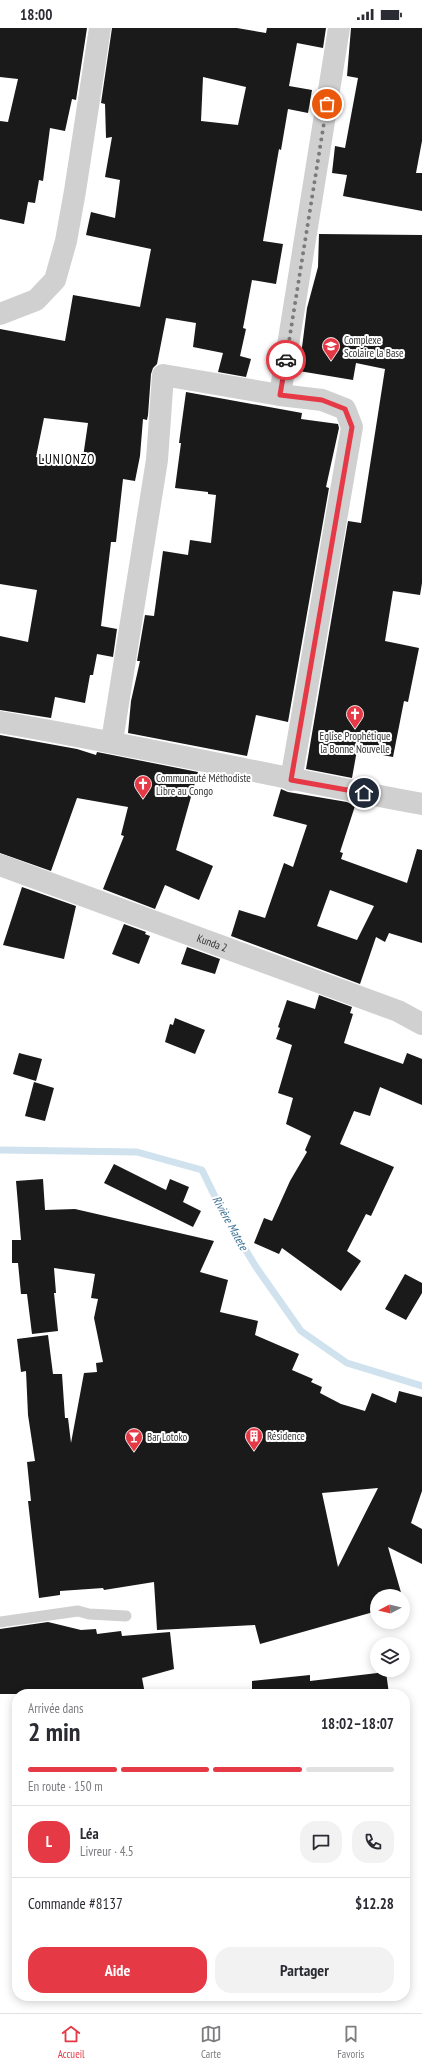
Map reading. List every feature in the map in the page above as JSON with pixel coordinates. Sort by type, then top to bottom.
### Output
[{"type":"street","points":[[0,314],[36,300],[55,280],[66,241],[75,191],[100,28]]},
{"type":"street","points":[[280,395],[340,28]]},
{"type":"street","points":[[112,740],[157,460],[163,375],[280,395],[322,400],[345,409],[352,427],[291,780]]},
{"type":"street","points":[[0,722],[112,740],[291,780],[422,804]]},
{"type":"street","name":"Kunda 2","points":[[0,865],[398,1011],[422,1024]]},
{"type":"lane","points":[[0,1622],[78,1611],[89,1614],[126,1616]]},
{"type":"building","points":[[0,28],[87,28],[76,100],[72,99],[65,131],[50,128],[43,181],[39,180],[35,203],[28,202],[24,224],[0,219],[0,121],[8,122],[18,79],[0,77]]},
{"type":"building","points":[[112,28],[237,28],[266,33],[267,28],[326,28],[323,48],[297,43],[289,86],[312,90],[308,113],[288,109],[281,150],[279,149],[263,241],[283,244],[276,284],[252,280],[243,328],[246,329],[240,356],[251,359],[246,377],[218,372],[223,353],[193,347],[196,323],[166,318],[157,364],[153,368],[151,374],[148,415],[147,420],[143,419],[140,456],[135,481],[123,479],[116,542],[111,542],[101,626],[117,629],[113,657],[97,654],[93,675],[90,675],[85,703],[55,697],[51,718],[0,710],[0,636],[28,642],[37,590],[0,584],[0,329],[65,341],[73,295],[140,307],[151,249],[86,235],[91,212],[115,218],[120,180],[105,177],[112,137],[106,138],[105,104],[101,103]],"holes":[[[203,77],[246,87],[238,125],[201,121]],[[44,418],[88,423],[82,464],[36,457]]]},
{"type":"building","points":[[351,28],[422,28],[422,141],[416,173],[422,173],[422,211],[343,196],[347,175],[332,173],[335,146],[345,148],[358,78],[347,76]]},
{"type":"building","points":[[319,234],[422,235],[422,583],[420,595],[393,591],[385,641],[419,648],[408,702],[404,701],[393,757],[357,750],[352,778],[306,769],[348,521],[361,523],[385,369],[356,363],[353,380],[299,371],[307,308],[318,267]]},
{"type":"building","points":[[186,392],[302,413],[301,419],[338,424],[339,428],[326,487],[329,488],[288,722],[256,715],[247,756],[128,733],[131,701],[140,661],[137,661],[145,615],[154,616],[163,551],[188,555],[190,540],[211,543],[216,495],[208,494],[208,492],[175,488]]},
{"type":"building","points":[[0,735],[77,749],[96,755],[97,752],[198,772],[176,850],[213,866],[199,900],[165,885],[155,909],[103,889],[124,836],[121,835],[128,807],[77,798],[51,871],[0,853]]},
{"type":"building","points":[[281,789],[288,792],[347,802],[355,806],[340,852],[343,853],[341,859],[407,883],[417,849],[422,850],[422,943],[389,933],[385,942],[376,937],[360,984],[231,936],[239,910],[265,918],[284,863],[293,867],[307,825],[273,816]],"holes":[[[330,890],[374,906],[357,940],[317,926]]]},
{"type":"building","points":[[22,887],[76,906],[64,959],[3,945]]},
{"type":"building","points":[[124,924],[146,932],[145,934],[150,936],[139,964],[112,954]]},
{"type":"building","points":[[187,947],[220,959],[215,974],[181,964]]},
{"type":"building","points":[[319,995],[352,1007],[350,1013],[353,1014],[344,1043],[403,1064],[407,1053],[422,1059],[422,1105],[380,1087],[370,1116],[354,1111],[340,1144],[394,1167],[371,1216],[366,1214],[347,1251],[361,1261],[341,1291],[282,1248],[279,1254],[254,1243],[264,1218],[272,1221],[290,1181],[307,1152],[305,1150],[311,1136],[286,1124],[293,1098],[278,1093],[292,1045],[276,1039],[280,1028],[278,1027],[287,1000],[315,1009]]},
{"type":"building","points":[[175,1018],[205,1030],[195,1054],[165,1042],[170,1024],[173,1025]]},
{"type":"building","points":[[19,1053],[42,1059],[36,1081],[13,1074]]},
{"type":"building","points":[[34,1082],[54,1088],[45,1121],[25,1116]]},
{"type":"building","points":[[114,1164],[166,1190],[170,1179],[189,1187],[183,1202],[201,1211],[193,1227],[104,1183]]},
{"type":"building","points":[[43,1179],[45,1210],[75,1209],[214,1241],[200,1272],[228,1280],[220,1312],[258,1321],[255,1335],[299,1354],[292,1370],[313,1379],[311,1382],[322,1387],[320,1393],[341,1404],[365,1411],[372,1393],[396,1403],[399,1391],[422,1397],[422,1491],[411,1523],[422,1529],[422,1564],[388,1547],[400,1589],[370,1589],[370,1613],[260,1644],[255,1625],[157,1630],[154,1582],[104,1590],[103,1588],[60,1591],[60,1595],[39,1598],[28,1501],[31,1501],[27,1462],[35,1461],[28,1415],[26,1371],[21,1372],[17,1339],[48,1335],[53,1374],[62,1374],[65,1418],[68,1418],[71,1443],[84,1373],[97,1372],[96,1363],[103,1362],[94,1318],[98,1299],[91,1298],[95,1274],[54,1268],[56,1293],[54,1293],[58,1331],[32,1334],[27,1294],[21,1294],[18,1263],[12,1263],[12,1240],[21,1240],[16,1181]],"holes":[[[378,1488],[338,1567],[322,1493]]]},
{"type":"building","points":[[405,1274],[422,1283],[422,1293],[406,1320],[385,1309]]},
{"type":"building","points":[[48,1622],[81,1630],[96,1629],[97,1634],[121,1631],[122,1636],[170,1632],[174,1669],[142,1678],[144,1689],[12,1689],[12,1694],[0,1694],[0,1629]]},
{"type":"building","points":[[370,1674],[370,1677],[387,1677],[388,1689],[252,1689],[252,1681],[310,1675],[310,1681]]},
{"type":"waterway","name":"Rivière Matete","points":[[0,1150],[137,1152],[202,1170],[222,1211],[256,1267],[301,1331],[347,1363],[422,1386]]},
{"type":"way so far","points":[[286,360],[327,104]]},
{"type":"place","name":"Complexe Scolaire la Base","points":[[331,361]]},
{"type":"place","name":"Eglise Prophétique la Bonne Nouvelle","points":[[355,729]]},
{"type":"place","name":"Communauté Méthodiste Libre au Congo","points":[[143,799]]},
{"type":"place","name":"Résidence","points":[[254,1451]]},
{"type":"place","name":"Bar Lotoko","points":[[134,1452]]},
{"type":"district","name":"LUNIONZO","points":[[67,459]]},
{"type":"route","points":[[286,360],[280,395],[322,400],[345,409],[352,427],[322,608],[291,780],[364,793]]}]
